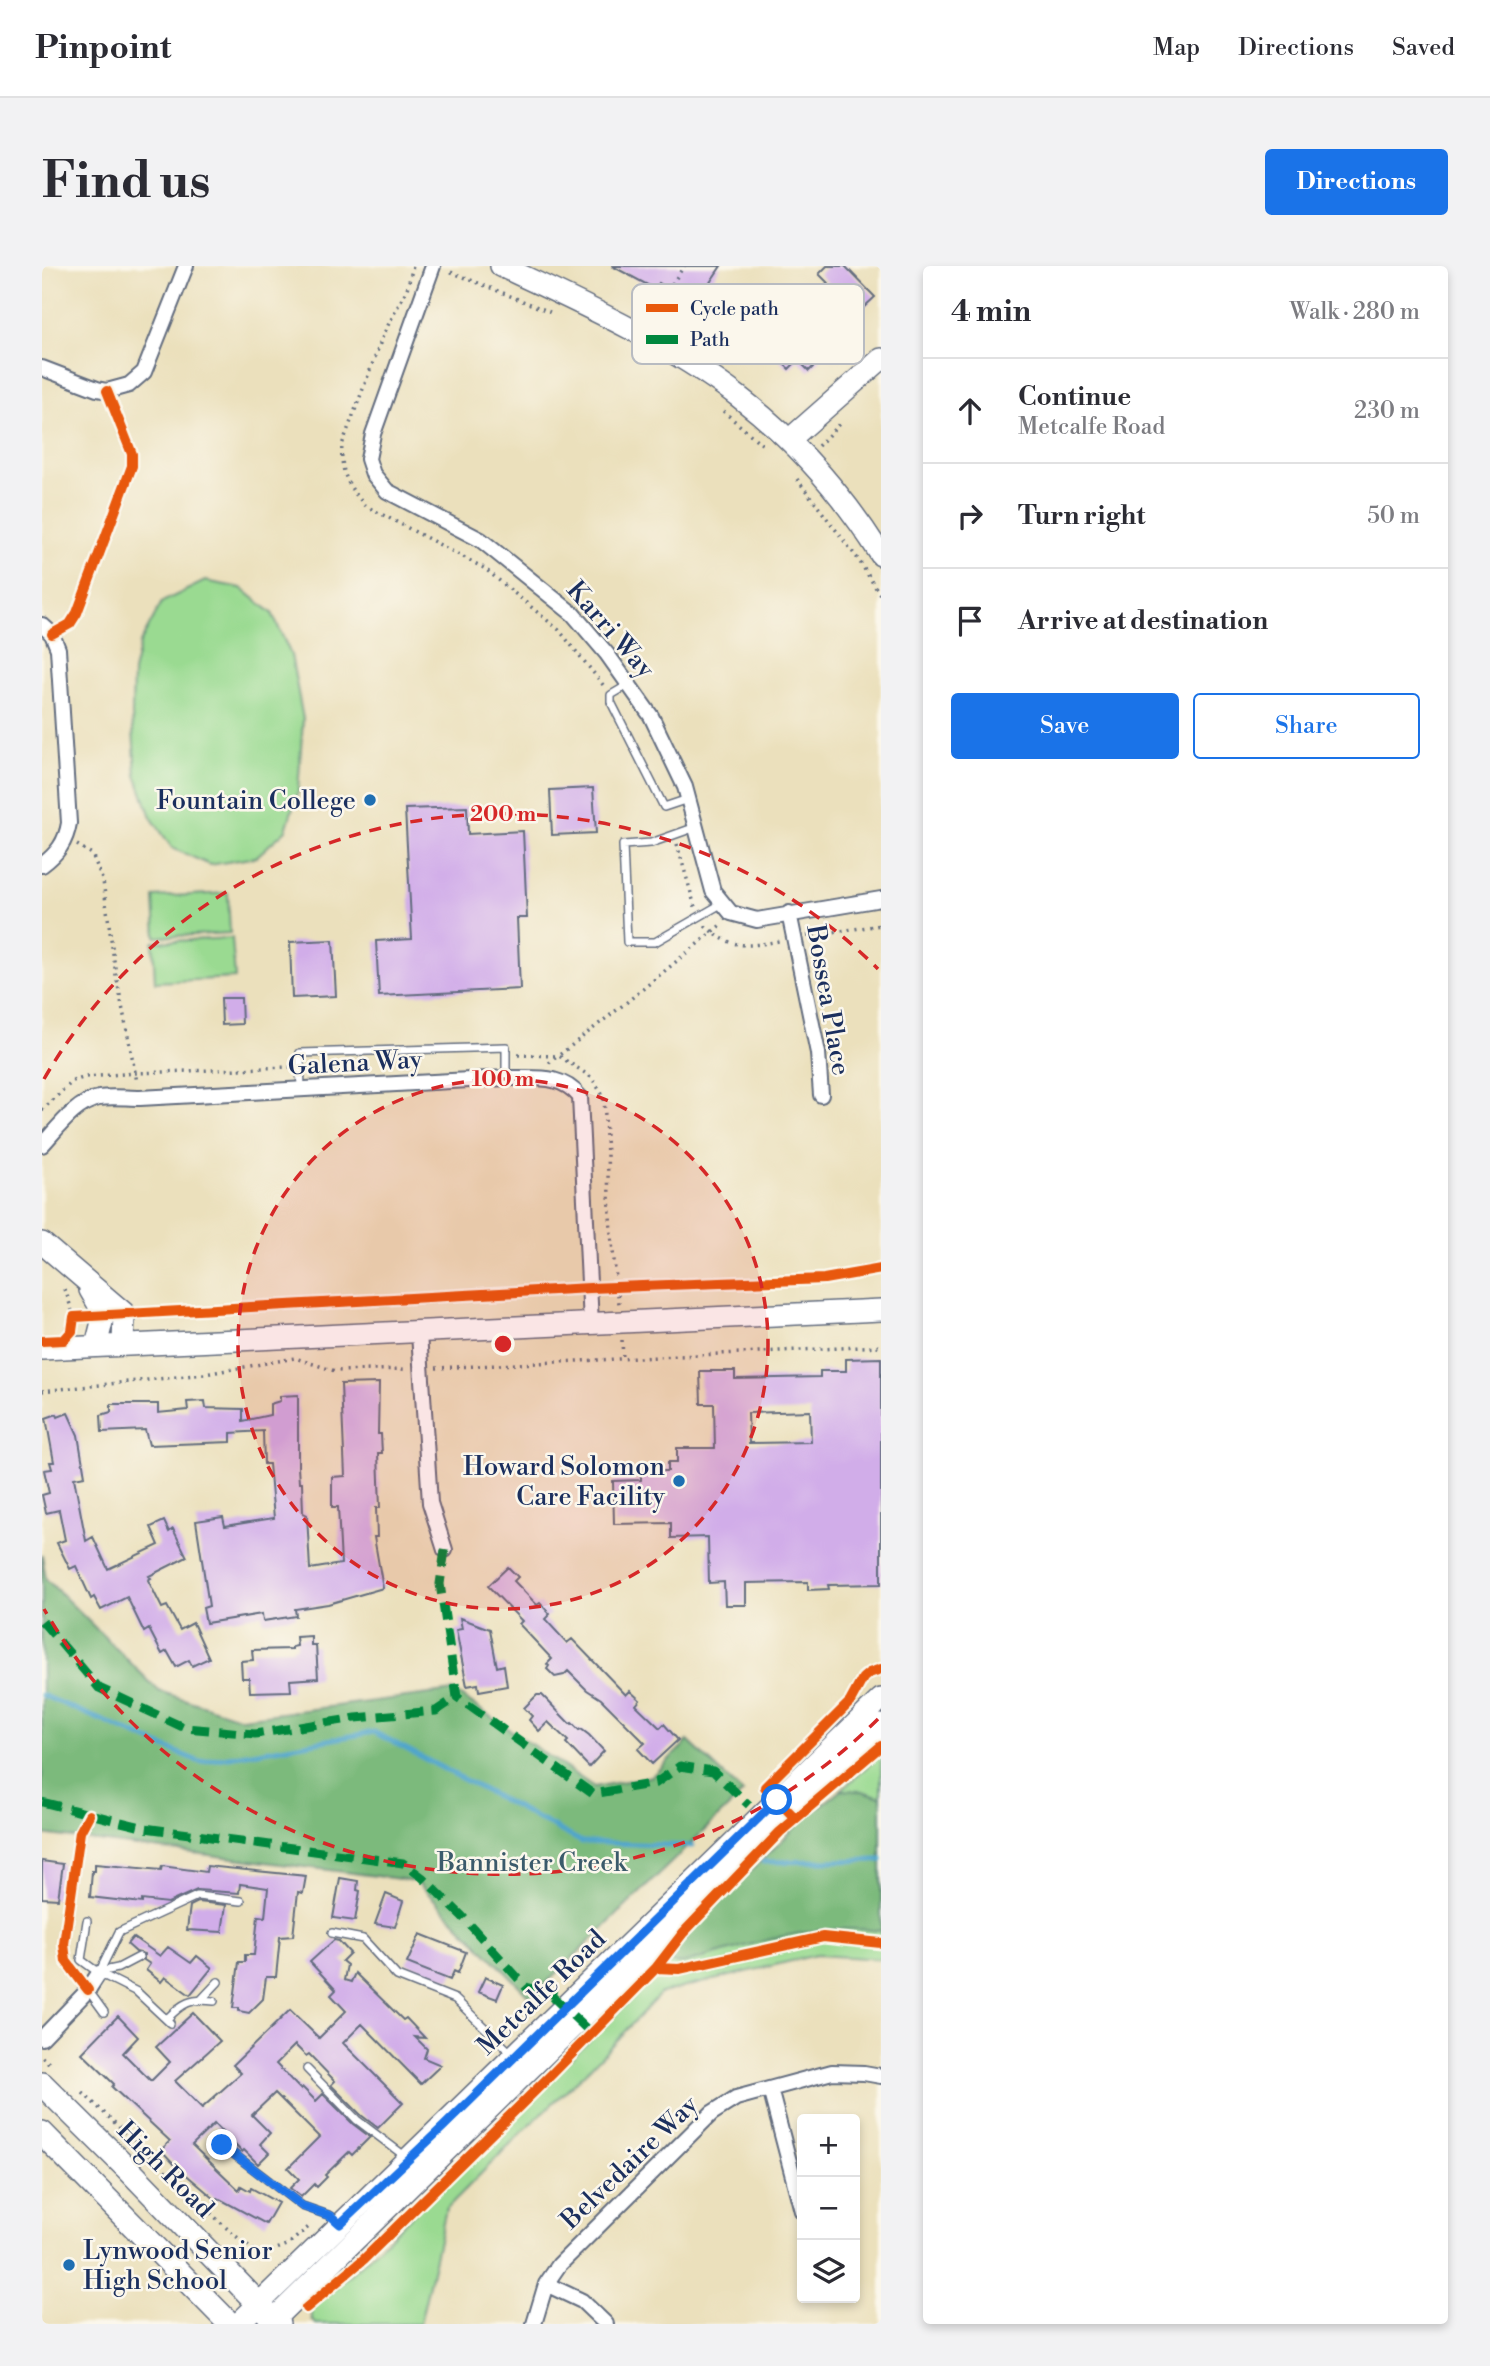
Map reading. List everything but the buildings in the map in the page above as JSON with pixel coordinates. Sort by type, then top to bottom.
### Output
[{"type":"main road","points":[[500,266],[632,332]]},
{"type":"main road","points":[[789,440],[881,359]]},
{"type":"main road","points":[[687,364],[723,385],[789,440],[807,458],[881,555]]},
{"type":"main road","points":[[42,1243],[124,1313],[123,1345]]},
{"type":"main road","points":[[85,1282],[104,1314],[96,1346]]},
{"type":"main road","points":[[42,1349],[881,1310]]},
{"type":"main road","name":"Metcalfe Road","points":[[270,2318],[340,2224],[409,2160],[881,1699]]},
{"type":"main road","name":"Metcalfe Road","points":[[238,2324],[270,2318],[881,1725]]},
{"type":"main road","name":"High Road","points":[[47,2075],[270,2318]]},
{"type":"main road","points":[[42,2133],[230,2324]]},
{"type":"street","points":[[42,368],[107,391],[129,385],[144,372],[186,266]]},
{"type":"street","name":"Karri Way","points":[[433,266],[373,434],[368,459],[373,474],[387,491],[481,540],[573,614],[651,716],[685,787],[713,891],[727,908]]},
{"type":"street","points":[[42,625],[52,634],[58,649],[69,823],[67,838],[42,865]]},
{"type":"street","points":[[727,908],[757,919],[881,899]]},
{"type":"street","name":"Bossea Place","points":[[789,913],[818,1053],[821,1095]]},
{"type":"street","name":"Galena Way","points":[[42,1144],[86,1103],[99,1098],[506,1078],[562,1080],[580,1097],[591,1324]]},
{"type":"street","points":[[419,1333],[430,1503],[445,1550]]},
{"type":"street","points":[[42,2038],[88,1990],[99,1973]]},
{"type":"street","name":"Belvedaire Way","points":[[534,2324],[546,2284],[559,2265],[712,2113],[736,2098],[832,2072],[881,2076]]},
{"type":"street","points":[[769,2089],[797,2193]]},
{"type":"street","points":[[546,2284],[582,2301],[606,2324]]},
{"type":"lane","points":[[628,684],[611,695],[611,702],[664,807],[689,799]]},
{"type":"lane","points":[[696,827],[651,843],[623,845],[627,942],[655,942],[727,908]]},
{"type":"lane","points":[[301,1090],[300,1053],[506,1047],[506,1078]]},
{"type":"lane","points":[[99,1973],[119,1932],[197,1896],[242,1901]]},
{"type":"lane","points":[[87,1921],[82,1960],[99,1973],[136,1992],[168,2021],[181,2005],[201,2000],[214,2001]]},
{"type":"lane","points":[[332,1933],[363,1939],[397,1976],[455,1999],[515,2057]]},
{"type":"lane","points":[[99,1973],[118,1968],[139,1957]]},
{"type":"lane","points":[[201,2000],[218,1982]]},
{"type":"lane","points":[[88,1990],[104,2012]]},
{"type":"lane","points":[[307,2069],[357,2120],[409,2160]]},
{"type":"lane","points":[[222,2145],[302,2206],[331,2216],[340,2224]]},
{"type":"path","points":[[413,266],[407,289],[384,333],[342,445],[341,463],[345,479],[353,494],[366,506],[484,568],[559,630],[611,695]]},
{"type":"path","points":[[672,284],[684,266]]},
{"type":"path","points":[[452,272],[550,312]]},
{"type":"path","points":[[718,407],[767,448]]},
{"type":"path","points":[[794,475],[858,559],[881,596]]},
{"type":"path","points":[[67,838],[93,854],[103,881],[116,975],[140,1098]]},
{"type":"path","points":[[623,1359],[611,1234],[604,1097],[591,1077],[559,1056],[713,932],[727,908]]},
{"type":"path","points":[[794,937],[881,925]]},
{"type":"path","points":[[58,1283],[66,1291],[74,1317],[72,1331]]},
{"type":"path","points":[[590,1288],[632,1288]]},
{"type":"path","points":[[74,1317],[104,1314]]},
{"type":"path","points":[[435,1368],[881,1346]]},
{"type":"path","points":[[42,1391],[205,1374],[295,1358],[335,1371],[410,1368]]},
{"type":"path","points":[[42,2057],[47,2075]]},
{"type":"path","points":[[82,2093],[233,2234],[261,2255]]},
{"type":"green space","points":[[205,581],[241,588],[272,613],[291,655],[303,719],[298,791],[286,830],[256,857],[210,865],[172,848],[151,817],[136,775],[132,715],[133,672],[140,643],[162,602]]},
{"type":"green space","points":[[228,893],[230,933],[156,937],[154,897]]},
{"type":"green space","points":[[232,938],[235,978],[155,982],[153,942]]},
{"type":"green space","name":"Bannister Creek","points":[[42,1555],[46,1579],[159,1691],[242,1718],[453,1691],[594,1787],[652,1776],[688,1741],[743,1793],[531,1998],[416,1881],[42,1834]]},
{"type":"green space","points":[[881,1754],[881,1959],[816,1955],[661,1993],[589,2069],[446,2209],[420,2324],[316,2324],[312,2319],[311,2308],[366,2260],[650,1980],[695,1925],[804,1819],[831,1799]]},
{"type":"green space","points":[[841,1790],[862,1791],[881,1797],[881,1931],[855,1929],[804,1932],[682,1964],[665,1962],[695,1925],[804,1819]]},
{"type":"waterway","name":"Bannister Creek","points":[[42,1695],[200,1762],[374,1732],[582,1842],[692,1846]]},
{"type":"waterway","name":"Bannister Creek","points":[[763,1862],[881,1860]]},
{"type":"marked path","points":[[445,1550],[440,1584],[457,1697],[593,1794],[656,1783],[680,1766],[713,1771],[749,1805]]},
{"type":"marked path","points":[[42,1621],[99,1688],[185,1728],[255,1734],[356,1718],[436,1711],[457,1697]]},
{"type":"marked path","points":[[42,1802],[145,1828],[403,1863],[422,1877],[462,1916],[526,1987],[556,1995]]},
{"type":"marked path","points":[[553,1997],[592,2034]]},
{"type":"cycle path","points":[[52,634],[70,624],[77,613],[132,466],[132,454],[107,391]]},
{"type":"cycle path","points":[[42,1341],[64,1340],[72,1331],[74,1317],[590,1288],[824,1279],[881,1269]]},
{"type":"cycle path","points":[[795,1818],[765,1787],[850,1702],[863,1678],[881,1669]]},
{"type":"cycle path","points":[[306,2308],[364,2259],[552,2074],[656,1968],[683,1933],[780,1832],[881,1746]]},
{"type":"cycle path","points":[[88,1990],[66,1961],[64,1944],[80,1832],[89,1815]]},
{"type":"cycle path","points":[[656,1968],[679,1969],[823,1937],[881,1943]]},
{"type":"place","name":"Fountain College","points":[[370,800]]},
{"type":"place","name":"Howard Solomon Care Facility","points":[[679,1481]]},
{"type":"place","name":"Lynwood Senior High School","points":[[69,2265]]},
{"type":"route","points":[[222,2145],[302,2206],[331,2216],[340,2224],[443,2127],[777,1800]]}]
